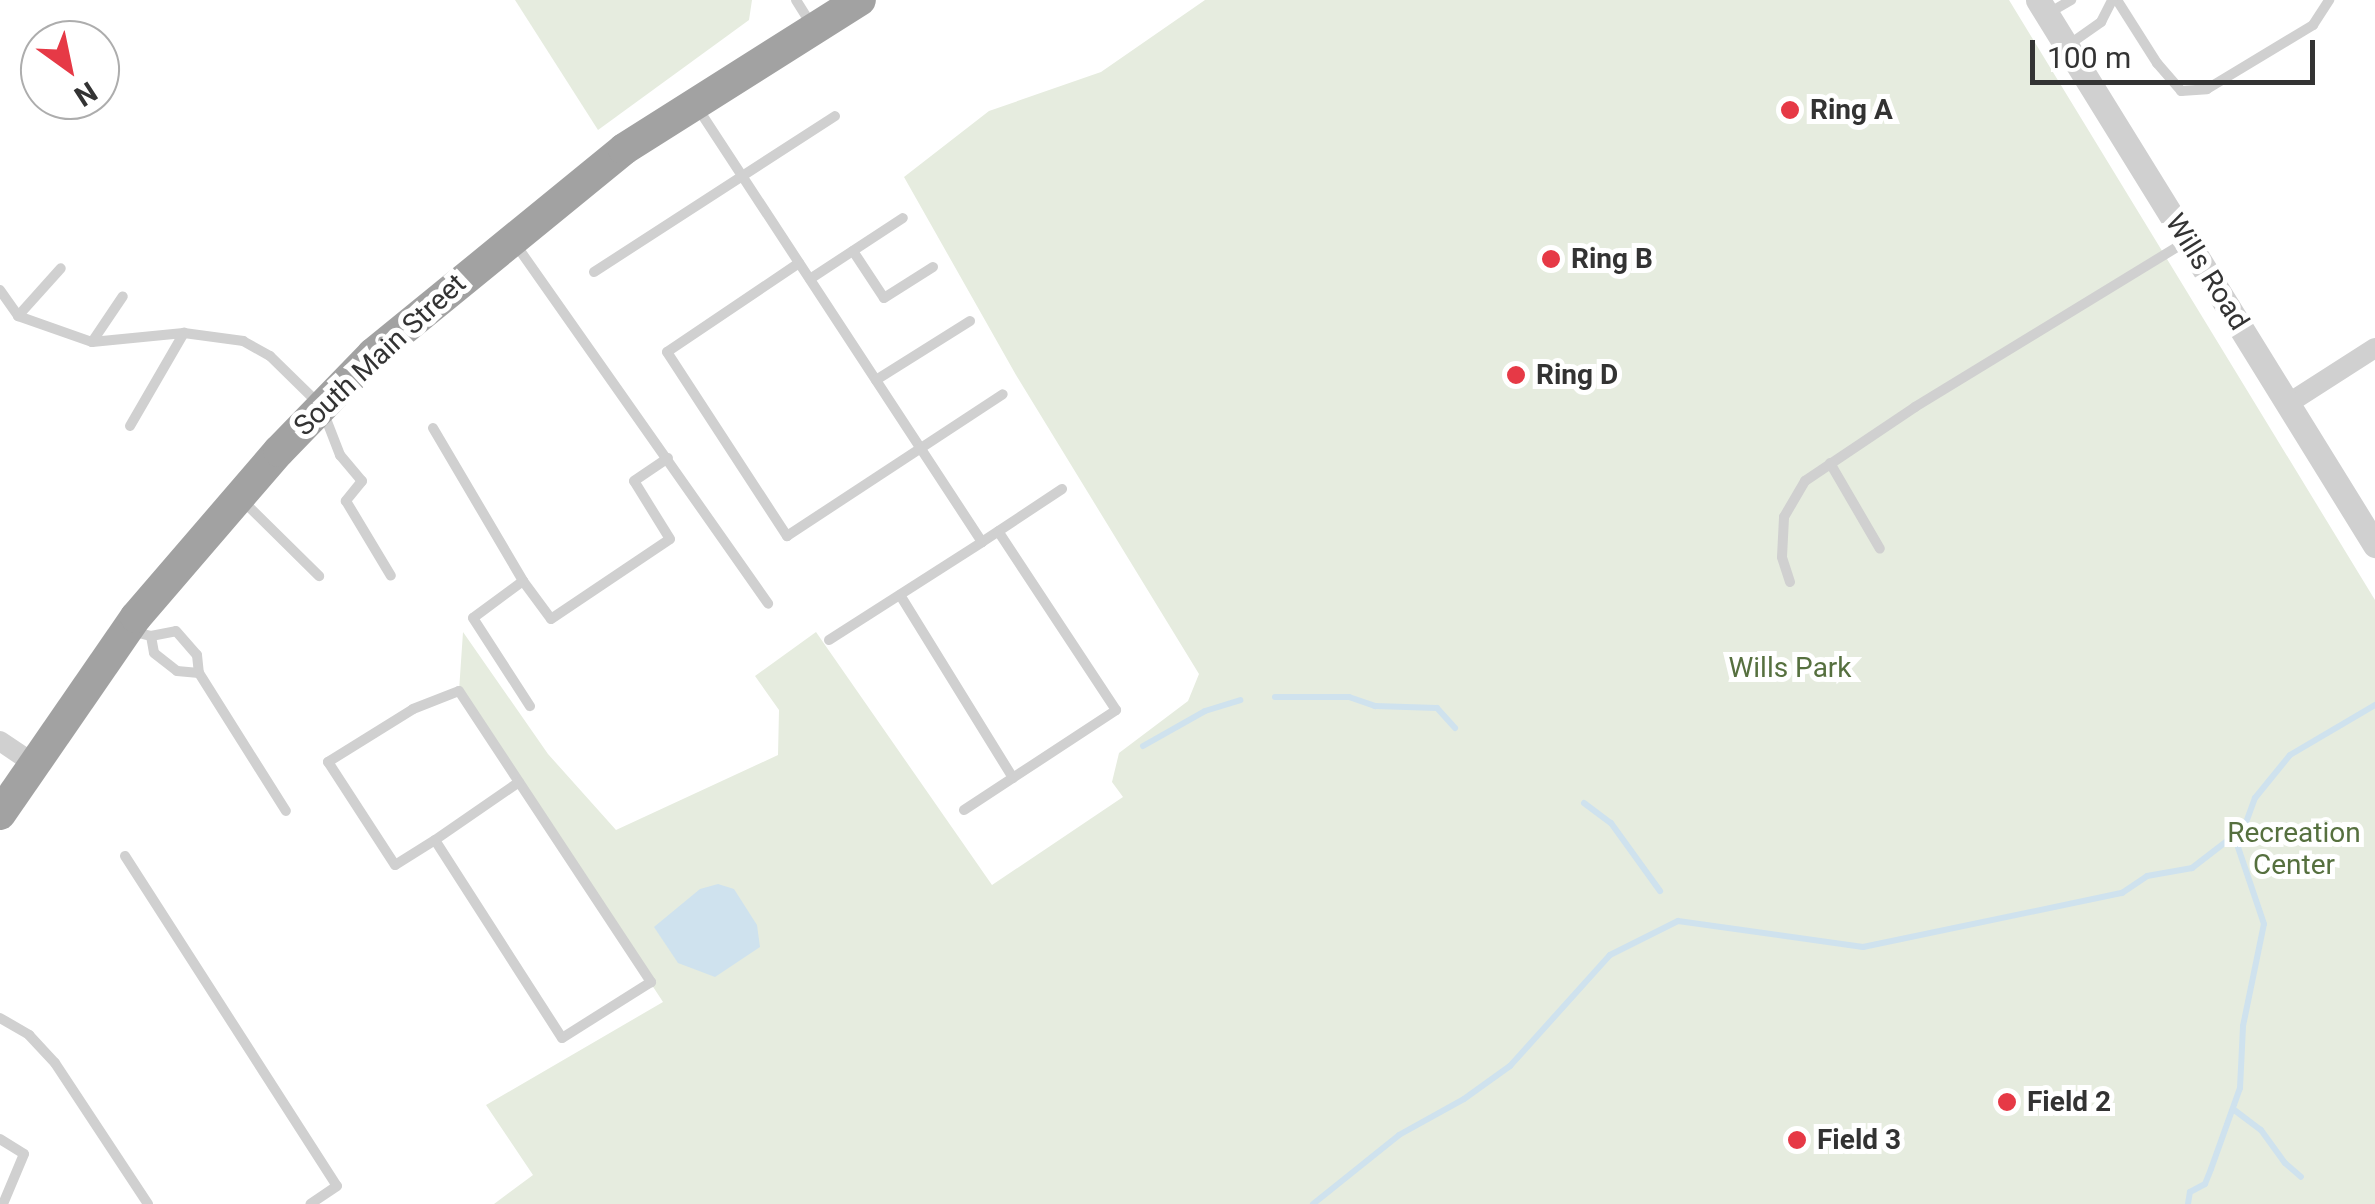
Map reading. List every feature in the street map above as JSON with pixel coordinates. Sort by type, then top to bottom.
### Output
[{"type":"highway","name":"South Main Street","points":[[0,814],[33,763],[140,633],[239,497],[320,406],[426,306],[624,149],[694,102],[805,14],[860,0]]},
{"type":"street","name":"Wills Road","points":[[2042,7],[2375,545]]},
{"type":"street","points":[[2288,403],[2375,348]]},
{"type":"street","points":[[0,741],[33,763]]},
{"type":"lane","points":[[2042,7],[2071,0]]},
{"type":"lane","points":[[2067,46],[2101,22],[2114,0],[2157,64],[2181,91],[2207,89],[2313,25],[2329,0]]},
{"type":"lane","points":[[694,102],[982,542]]},
{"type":"lane","points":[[594,272],[835,116]]},
{"type":"lane","points":[[810,279],[903,218]]},
{"type":"lane","points":[[510,238],[768,604]]},
{"type":"lane","points":[[1790,582],[1781,538],[1789,503],[1805,481],[2188,241]]},
{"type":"lane","points":[[852,252],[884,298],[932,267]]},
{"type":"lane","points":[[800,263],[667,352],[787,536],[1003,394]]},
{"type":"lane","points":[[18,316],[61,268]]},
{"type":"lane","points":[[0,290],[18,316],[92,342],[184,333],[243,341],[270,356],[320,406],[340,455],[362,481],[346,501],[391,576]]},
{"type":"lane","points":[[92,342],[123,296]]},
{"type":"lane","points":[[876,380],[970,321]]},
{"type":"lane","points":[[130,426],[184,333]]},
{"type":"lane","points":[[434,428],[523,582],[551,619],[670,539],[634,481],[668,458]]},
{"type":"lane","points":[[1830,462],[1880,549]]},
{"type":"lane","points":[[830,640],[1062,488]]},
{"type":"lane","points":[[239,497],[319,576]]},
{"type":"lane","points":[[964,810],[1116,710],[998,531]]},
{"type":"lane","points":[[523,582],[473,618],[530,706]]},
{"type":"lane","points":[[900,595],[1013,778]]},
{"type":"lane","points":[[140,633],[176,632],[198,654],[199,674],[286,810]]},
{"type":"lane","points":[[140,633],[154,653],[177,671],[199,674]]},
{"type":"lane","points":[[435,840],[562,1038],[652,982],[459,691],[412,708],[328,762],[395,864],[519,782]]},
{"type":"lane","points":[[125,856],[337,1186],[310,1204]]},
{"type":"lane","points":[[0,1018],[29,1035],[55,1063],[148,1204]]},
{"type":"lane","points":[[0,1139],[24,1154],[3,1204]]},
{"type":"green space","points":[[515,0],[752,0],[749,20],[598,130]]},
{"type":"green space","name":"Wills Park","points":[[1205,0],[2009,0],[2375,600],[2375,1204],[494,1204],[533,1175],[486,1105],[663,1002],[459,691],[463,632],[548,754],[616,830],[778,755],[779,710],[755,676],[816,632],[992,885],[1123,797],[1112,782],[1119,753],[1188,701],[1199,674],[1016,375],[904,177],[989,111],[1101,72]]},
{"type":"water","points":[[718,884],[734,889],[757,925],[760,947],[715,977],[678,963],[654,927],[700,889]]},
{"type":"waterway","points":[[1275,697],[1349,697],[1375,706],[1437,708],[1455,728]]},
{"type":"waterway","points":[[1143,746],[1205,711],[1240,700]]},
{"type":"waterway","points":[[1313,1204],[1399,1135],[1464,1099],[1510,1066],[1610,955],[1678,921],[1863,947],[2122,893],[2147,876],[2192,868],[2244,828],[2255,798],[2290,755],[2375,705]]},
{"type":"waterway","points":[[1584,803],[1611,823],[1660,891]]},
{"type":"waterway","points":[[2188,1204],[2190,1192],[2205,1184],[2240,1088],[2243,1026],[2264,924],[2238,847],[2243,832]]},
{"type":"waterway","points":[[2233,1109],[2261,1130],[2285,1163],[2301,1177]]},
{"type":"place","name":"Ring A","points":[[1790,110]]},
{"type":"place","name":"Ring B","points":[[1551,259]]},
{"type":"place","name":"Ring D","points":[[1516,375]]},
{"type":"place","name":"Field 2","points":[[2007,1102]]},
{"type":"place","name":"Field 3","points":[[1797,1140]]},
{"type":"park label","name":"Recreation Center","points":[[2294,849]]}]
